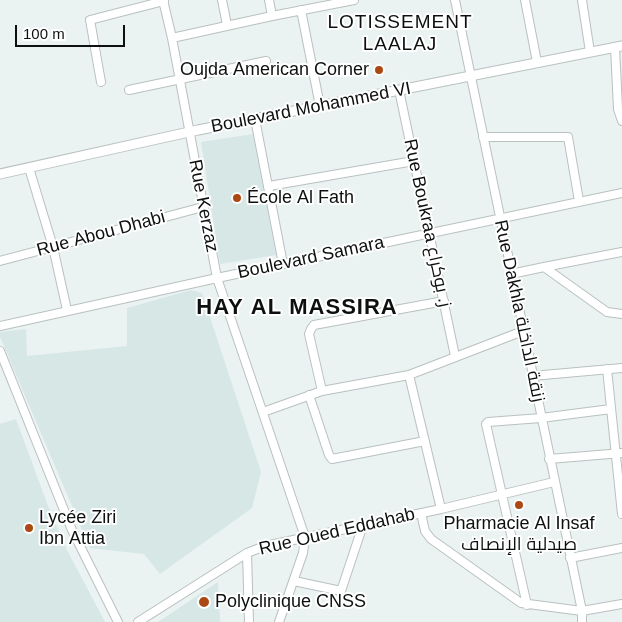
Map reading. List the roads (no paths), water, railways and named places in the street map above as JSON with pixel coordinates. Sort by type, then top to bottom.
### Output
[{"type":"street","points":[[222,0],[228,25]]},
{"type":"street","points":[[268,0],[272,16]]},
{"type":"street","points":[[172,38],[354,0]]},
{"type":"street","name":"Rue Dakhla زنقة الداخلة","points":[[455,0],[582,611],[582,622]]},
{"type":"street","points":[[525,0],[537,62]]},
{"type":"street","points":[[582,0],[590,52]]},
{"type":"street","name":"Rue Kerzaz","points":[[102,82],[90,20],[164,1],[217,278],[305,537]]},
{"type":"street","points":[[301,10],[320,106]]},
{"type":"street","points":[[619,46],[618,109],[622,121]]},
{"type":"street","name":"Boulevard Mohammed VI","points":[[0,174],[189,132],[619,46]]},
{"type":"street","points":[[130,90],[266,61]]},
{"type":"street","name":"Rue Boukraa ز. بوكراع","points":[[399,90],[455,356]]},
{"type":"street","points":[[255,119],[283,264]]},
{"type":"street","points":[[483,136],[568,137],[579,201]]},
{"type":"street","points":[[269,186],[414,162]]},
{"type":"street","points":[[29,168],[53,248],[67,310]]},
{"type":"street","name":"Boulevard Samara","points":[[0,326],[67,310],[622,193]]},
{"type":"street","name":"Rue Abou Dhabi","points":[[0,261],[203,208]]},
{"type":"street","points":[[511,274],[622,252]]},
{"type":"street","points":[[544,267],[608,312],[622,314]]},
{"type":"street","points":[[322,392],[309,334],[314,325],[444,301]]},
{"type":"street","points":[[263,412],[309,395],[409,375],[523,331]]},
{"type":"street","points":[[0,351],[72,530],[118,622]]},
{"type":"street","points":[[532,376],[622,368]]},
{"type":"street","points":[[608,369],[619,454],[622,514]]},
{"type":"street","points":[[409,375],[441,509]]},
{"type":"street","points":[[309,395],[332,459],[425,441]]},
{"type":"street","points":[[526,605],[486,424],[488,422],[541,418],[612,409]]},
{"type":"street","points":[[549,459],[619,454]]},
{"type":"street","name":"Rue Oued Eddahab","points":[[138,622],[247,553],[279,542],[441,509],[554,482]]},
{"type":"street","points":[[421,513],[424,531],[431,539],[516,601],[526,605],[582,611],[622,604]]},
{"type":"street","points":[[294,581],[341,591],[363,525]]},
{"type":"street","points":[[278,622],[303,553],[305,537]]},
{"type":"street","points":[[570,558],[622,548]]},
{"type":"street","points":[[247,553],[249,622]]},
{"type":"place","name":"Oujda American Corner","points":[[379,70]]},
{"type":"place","name":"École Al Fath","points":[[237,198]]},
{"type":"place","name":"Pharmacie Al Insaf صيدلية الإنصاف","points":[[519,505]]},
{"type":"place","name":"Lycée Ziri Ibn Attia","points":[[29,528]]},
{"type":"place","name":"Polyclinique CNSS","points":[[204,602]]},
{"type":"district","name":"LOTISSEMENT LAALAJ","points":[[400,34]]},
{"type":"district","name":"HAY AL MASSIRA","points":[[297,308]]}]
